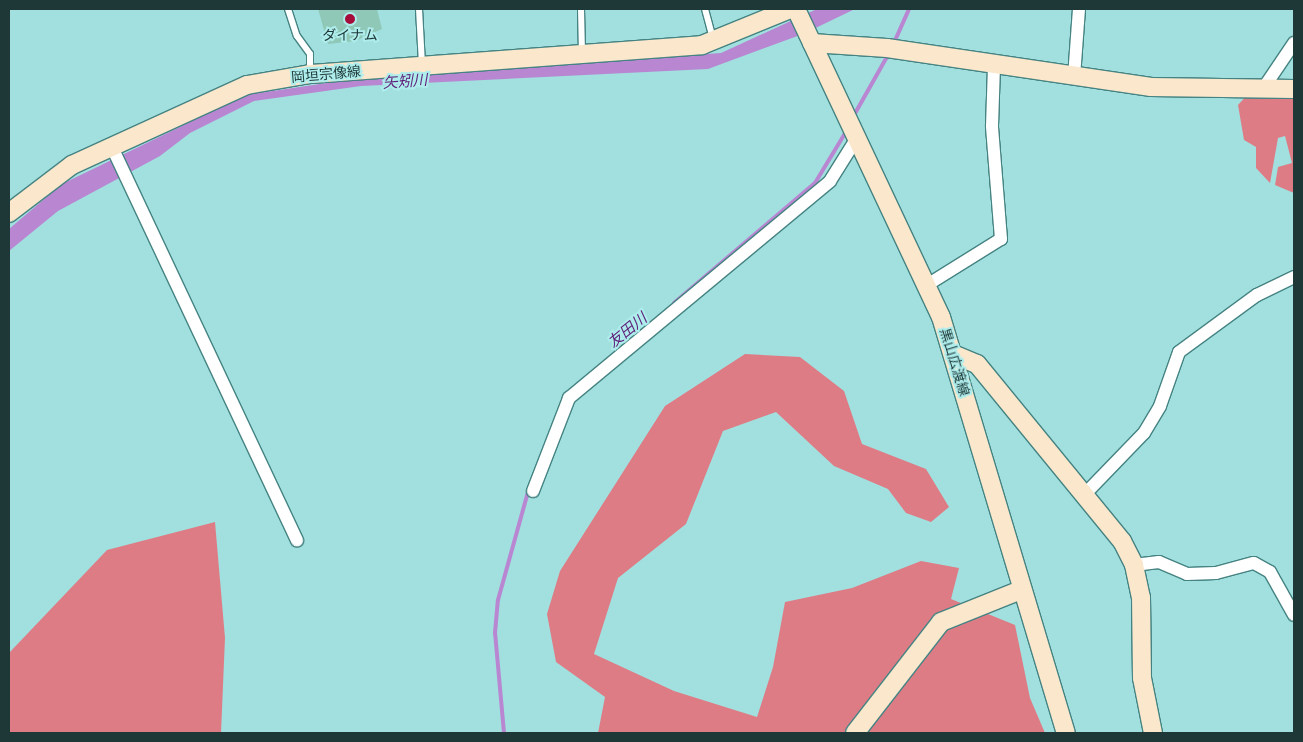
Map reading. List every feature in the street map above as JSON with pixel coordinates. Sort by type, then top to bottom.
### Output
[{"type":"main road","name":"岡垣宗像線","points":[[9,213],[52,178],[111,145],[227,91],[310,74],[582,54],[714,42],[790,9]]},
{"type":"main road","name":"黒山広渡線","points":[[796,9],[927,285],[953,354],[1021,590],[1066,733]]},
{"type":"main road","points":[[812,43],[886,48],[994,66],[1182,89],[1266,86],[1294,89]]},
{"type":"main road","points":[[953,354],[977,364],[1112,524],[1134,565],[1145,618],[1142,678],[1153,733]]},
{"type":"main road","points":[[855,733],[942,622],[1021,590]]},
{"type":"street","points":[[1074,77],[1079,9]]},
{"type":"street","points":[[1266,86],[1294,42]]},
{"type":"street","points":[[927,285],[1001,239],[992,126],[994,66]]},
{"type":"street","points":[[533,491],[569,398],[830,181],[857,138]]},
{"type":"street","points":[[111,145],[297,540]]},
{"type":"street","points":[[1085,494],[1144,433],[1160,406],[1179,352],[1257,295],[1294,277]]},
{"type":"street","points":[[1134,565],[1159,562],[1187,574],[1216,573],[1254,563],[1270,572],[1294,615]]},
{"type":"lane","points":[[288,9],[310,54],[310,74]]},
{"type":"lane","points":[[419,9],[422,66]]},
{"type":"lane","points":[[581,9],[582,54]]},
{"type":"lane","points":[[705,9],[714,42]]},
{"type":"shaded area","points":[[1248,94],[1294,98],[1294,193],[1275,185],[1278,167],[1292,163],[1285,136],[1278,138],[1270,183],[1256,168],[1256,147],[1244,140],[1238,105]]},
{"type":"shaded area","points":[[745,354],[800,357],[844,391],[862,444],[926,469],[949,507],[931,522],[906,513],[888,489],[834,466],[776,412],[723,431],[686,524],[618,578],[594,654],[674,691],[757,717],[773,667],[785,602],[852,588],[921,561],[959,568],[951,599],[1015,625],[1030,698],[1045,733],[598,733],[605,697],[556,662],[547,614],[560,571],[665,406]]},
{"type":"shaded area","points":[[215,522],[225,638],[221,733],[9,733],[9,653],[107,550]]},
{"type":"water","name":"矢矧川","points":[[817,9],[855,9],[803,34],[708,69],[361,86],[254,101],[190,133],[160,156],[58,211],[9,251],[9,229],[62,184],[246,95],[347,80],[721,53]]},
{"type":"building","name":"ダイナム","points":[[318,9],[377,9],[382,29],[355,41],[328,44]]},
{"type":"waterway","name":"友田川","points":[[893,45],[909,9]]},
{"type":"waterway","name":"友田川","points":[[853,117],[889,53]]},
{"type":"waterway","name":"友田川","points":[[674,303],[815,183],[847,130]]},
{"type":"waterway","name":"友田川","points":[[504,733],[495,633],[498,600],[529,488]]},
{"type":"place","name":"ダイナム","points":[[350,19]]}]
